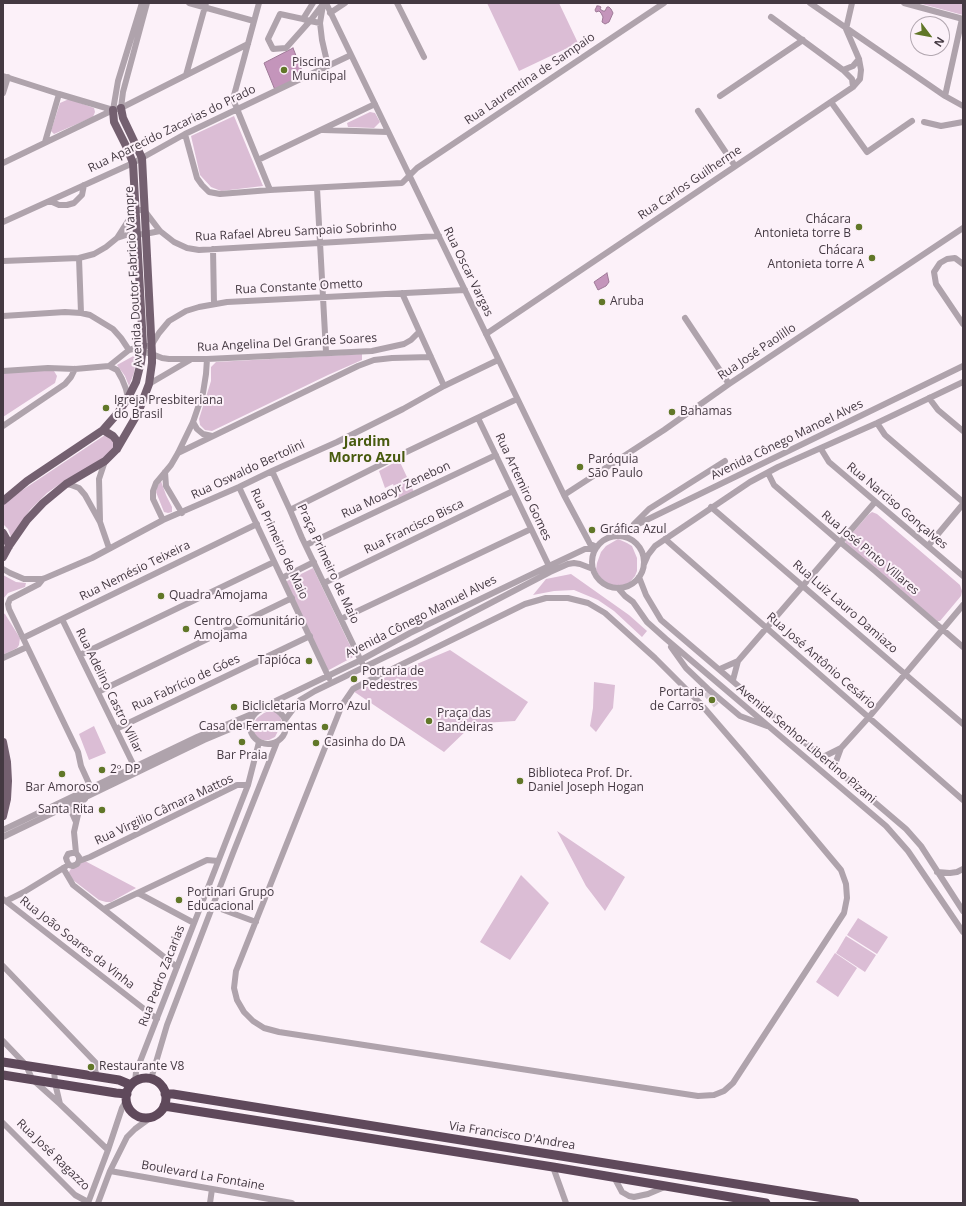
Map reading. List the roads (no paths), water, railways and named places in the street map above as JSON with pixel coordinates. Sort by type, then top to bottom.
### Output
[{"type":"highway","points":[[3,1062],[54,1069],[133,1083]]},
{"type":"highway","points":[[3,1075],[116,1093],[126,1097]]},
{"type":"highway","points":[[140,1079],[152,1079],[163,1087],[166,1094],[164,1106],[156,1116],[144,1118],[137,1116],[128,1107],[126,1097],[133,1083],[140,1079]]},
{"type":"highway","name":"Via Francisco D'Andrea","points":[[166,1094],[181,1095],[855,1203]]},
{"type":"highway","name":"Via Francisco D'Andrea","points":[[164,1106],[553,1167],[766,1203]]},
{"type":"main road","name":"Avenida Doutor Fabricio Vampre","points":[[3,557],[27,520],[37,508],[66,484],[104,461],[117,450],[138,413],[149,384],[152,350],[142,158],[123,118],[121,108]]},
{"type":"main road","name":"Avenida Doutor Fabricio Vampre","points":[[3,501],[27,482],[103,430],[128,398],[136,382],[141,362],[137,349],[136,234],[132,163],[127,148],[114,122],[113,110]]},
{"type":"main road","points":[[103,430],[113,436],[117,441],[117,450]]},
{"type":"main road","points":[[3,533],[9,546]]},
{"type":"main road","points":[[3,742],[7,762],[8,781],[7,799],[3,816]]},
{"type":"street","points":[[113,110],[118,81],[142,3]]},
{"type":"street","points":[[121,108],[123,92],[148,3]]},
{"type":"street","points":[[189,3],[206,5],[254,21]]},
{"type":"street","points":[[259,3],[233,99],[270,190]]},
{"type":"street","points":[[306,20],[313,3]]},
{"type":"street","points":[[330,13],[345,3]]},
{"type":"street","points":[[397,3],[424,57]]},
{"type":"street","name":"Rua Laurentina de Sampaio","points":[[185,134],[197,178],[209,192],[220,194],[402,183],[416,168],[664,3]]},
{"type":"street","points":[[810,3],[945,96],[963,106]]},
{"type":"street","points":[[852,3],[846,29],[859,59],[861,70],[860,79],[853,87]]},
{"type":"street","points":[[907,3],[963,19],[945,96]]},
{"type":"street","points":[[320,23],[306,20],[280,14],[268,39],[273,49],[286,48],[306,20],[324,4]]},
{"type":"street","points":[[324,4],[320,23],[328,66]]},
{"type":"street","name":"Rua Oscar Vargas","points":[[324,4],[330,13],[375,104],[564,496],[590,544],[596,548]]},
{"type":"street","points":[[186,75],[206,5]]},
{"type":"street","points":[[771,17],[843,70],[852,79],[853,87]]},
{"type":"street","points":[[720,96],[803,40]]},
{"type":"street","points":[[3,163],[113,110],[121,108],[248,44]]},
{"type":"street","name":"Rua Aparecido Zacarias do Prado","points":[[3,222],[132,163],[185,134],[351,55]]},
{"type":"street","points":[[843,70],[853,66],[859,59]]},
{"type":"street","points":[[3,93],[6,77],[113,110]]},
{"type":"street","name":"Rua Carlos Guilherme","points":[[486,334],[853,87]]},
{"type":"street","points":[[45,142],[59,94]]},
{"type":"street","points":[[831,102],[867,152],[912,121]]},
{"type":"street","points":[[258,160],[375,104]]},
{"type":"street","points":[[698,111],[735,166]]},
{"type":"street","points":[[924,122],[941,126],[963,122]]},
{"type":"street","points":[[321,130],[388,132]]},
{"type":"street","points":[[50,201],[59,205],[74,203],[82,195],[84,185]]},
{"type":"street","points":[[317,188],[326,352]]},
{"type":"street","points":[[3,261],[79,258],[94,254],[117,238],[135,210],[144,210]]},
{"type":"street","name":"Rua Rafael Abreu Sampaio Sobrinho","points":[[144,210],[160,231],[174,242],[187,248],[199,250],[439,236]]},
{"type":"street","name":"Rua José Paolillo","points":[[564,496],[963,228]]},
{"type":"street","points":[[117,238],[126,235],[145,234],[160,231]]},
{"type":"street","points":[[213,249],[214,304]]},
{"type":"street","points":[[79,258],[81,312]]},
{"type":"street","points":[[963,264],[955,258],[947,259],[940,263],[934,272],[936,284],[963,324]]},
{"type":"street","name":"Rua Constante Ometto","points":[[152,350],[159,333],[169,321],[199,307],[214,304],[227,302],[465,290]]},
{"type":"street","points":[[402,293],[444,386]]},
{"type":"street","points":[[3,316],[81,312],[90,315],[113,329],[121,338],[137,349],[109,366],[75,369],[48,368],[3,371]]},
{"type":"street","points":[[685,318],[729,384]]},
{"type":"street","name":"Rua Angelina Del Grande Soares","points":[[137,349],[152,350],[162,358],[192,359],[372,350],[404,344],[411,340],[419,332]]},
{"type":"street","points":[[372,350],[374,360]]},
{"type":"street","points":[[178,452],[358,366],[374,360],[430,357]]},
{"type":"street","points":[[149,384],[192,359]]},
{"type":"street","points":[[163,520],[153,499],[153,491],[156,483],[178,452],[194,422],[203,393],[207,359]]},
{"type":"street","name":"Rua Oswaldo Bertolini","points":[[3,569],[24,579],[43,579],[92,558],[163,520],[182,513],[337,442],[403,409],[444,386],[498,360]]},
{"type":"street","points":[[109,366],[116,370],[122,379],[128,398]]},
{"type":"street","name":"Avenida Cônego Manoel Alves","points":[[622,536],[630,528],[963,366]]},
{"type":"street","points":[[3,426],[65,384],[75,369]]},
{"type":"street","name":"Avenida Cônego Manoel Alves","points":[[644,564],[648,555],[655,546],[750,482],[963,382]]},
{"type":"street","points":[[929,398],[938,410],[963,431]]},
{"type":"street","points":[[290,510],[517,399]]},
{"type":"street","name":"Rua Artemiro Gomes","points":[[478,418],[549,566]]},
{"type":"street","points":[[194,422],[197,429],[203,434],[212,436]]},
{"type":"street","points":[[878,423],[885,435],[963,503],[928,546]]},
{"type":"street","name":"Rua Narciso Gonçalves","points":[[821,449],[829,462],[963,576]]},
{"type":"street","name":"Rua Moacyr Zenebon","points":[[306,545],[496,454]]},
{"type":"street","points":[[100,522],[98,483],[100,471],[104,461]]},
{"type":"street","points":[[630,528],[649,509],[725,462]]},
{"type":"street","name":"Praça Primeiro de Maio","points":[[272,471],[364,667]]},
{"type":"street","points":[[165,472],[166,486],[182,513]]},
{"type":"street","name":"Rua José Pinto Villares","points":[[768,473],[774,485],[963,647]]},
{"type":"street","points":[[66,484],[79,488],[85,495],[100,522],[109,548]]},
{"type":"street","name":"Rua Primeiro de Maio","points":[[239,487],[258,524],[274,562],[328,675]]},
{"type":"street","name":"Rua Francisco Bisca","points":[[324,583],[513,491]]},
{"type":"street","points":[[720,669],[738,661],[875,502]]},
{"type":"street","name":"Rua Luiz Lauro Damiazo","points":[[711,507],[963,724]]},
{"type":"street","name":"Rua Nemésio Teixeira","points":[[23,638],[258,524]]},
{"type":"street","points":[[341,619],[531,529]]},
{"type":"street","points":[[622,536],[629,538],[641,549],[644,564],[639,577],[633,583],[618,588],[610,587],[602,583],[597,577],[593,569],[593,556],[596,548],[602,542],[608,538],[622,536]]},
{"type":"street","name":"Rua José Antônio Cesário","points":[[665,540],[963,800]]},
{"type":"street","name":"Avenida Cônego Manuel Alves","points":[[3,837],[86,797],[197,737],[257,711],[361,660],[410,633],[549,566],[585,550],[596,548]]},
{"type":"street","points":[[80,655],[274,562]]},
{"type":"street","points":[[282,578],[314,562]]},
{"type":"street","name":"Avenida Cônego Manuel Alves","points":[[285,720],[300,700],[315,691],[414,643],[568,564],[574,562],[593,569]]},
{"type":"street","name":"Avenida Senhor Libertino Pizani","points":[[639,577],[646,595],[662,620],[906,829],[921,846],[963,911]]},
{"type":"street","points":[[43,579],[39,584],[10,599],[6,609],[23,638],[78,752],[85,776],[92,788]]},
{"type":"street","name":"Avenida Senhor Libertino Pizani","points":[[618,588],[633,602],[647,622],[666,639],[886,826],[908,851],[963,932]]},
{"type":"street","points":[[98,692],[292,598]]},
{"type":"street","points":[[546,598],[568,598],[588,603],[606,613],[655,658],[706,710],[841,870],[846,884],[847,898],[844,913],[734,1083],[724,1091],[714,1095],[698,1096],[287,1033],[264,1028],[253,1021],[244,1012],[237,1000],[234,988],[236,971],[342,705],[353,689],[525,604],[546,598]]},
{"type":"street","points":[[823,757],[841,748],[869,717],[963,604]]},
{"type":"street","name":"Rua Adelino Castro Villar","points":[[62,619],[136,770]]},
{"type":"street","name":"Rua Fabrício de Góes","points":[[116,729],[310,636]]},
{"type":"street","points":[[666,639],[686,668],[710,692],[716,701],[740,716],[771,728]]},
{"type":"street","points":[[3,658],[27,647]]},
{"type":"street","points":[[733,680],[738,661]]},
{"type":"street","points":[[315,691],[328,681],[328,675]]},
{"type":"street","points":[[699,702],[705,697]]},
{"type":"street","points":[[706,710],[716,701]]},
{"type":"street","points":[[265,708],[272,708],[282,714],[285,720],[285,732],[282,738],[277,742],[265,744],[259,742],[252,735],[249,724],[251,718],[257,711],[265,708]]},
{"type":"street","name":"Avenida Cônego Manuel Alves","points":[[3,830],[92,788],[234,727],[249,724]]},
{"type":"street","name":"Rua Pedro Zacarias","points":[[133,1083],[248,785],[259,742]]},
{"type":"street","name":"Rua Pedro Zacarias","points":[[152,1079],[168,1025],[277,742]]},
{"type":"street","points":[[834,767],[841,748]]},
{"type":"street","name":"Rua Virgilio Câmara Mattos","points":[[77,856],[90,857],[237,785],[248,785]]},
{"type":"street","points":[[77,856],[68,854],[66,858],[68,863],[73,866],[77,864],[77,856],[74,843],[74,832],[81,803],[86,797]]},
{"type":"street","points":[[63,808],[72,813],[76,822]]},
{"type":"street","points":[[104,909],[207,860],[218,861]]},
{"type":"street","points":[[4,900],[24,892],[63,868],[68,863]]},
{"type":"street","points":[[63,868],[73,885],[177,967]]},
{"type":"street","points":[[937,872],[950,873],[963,869]]},
{"type":"street","points":[[138,893],[194,923]]},
{"type":"street","name":"Rua João Soares da Vinha","points":[[4,900],[157,1019]]},
{"type":"street","points":[[213,906],[256,922]]},
{"type":"street","points":[[3,966],[96,1063],[97,1069],[94,1076]]},
{"type":"street","points":[[3,1041],[26,1065],[32,1079],[108,1150]]},
{"type":"street","points":[[54,1069],[55,1083],[60,1104]]},
{"type":"street","points":[[88,1203],[126,1097]]},
{"type":"street","points":[[98,1203],[110,1171],[127,1137],[150,1118]]},
{"type":"street","name":"Rua José Ragazzo","points":[[3,1123],[76,1195],[88,1203]]},
{"type":"street","points":[[553,1167],[566,1203]]},
{"type":"street","name":"Boulevard La Fontaine","points":[[110,1171],[123,1172],[292,1203]]},
{"type":"street","points":[[614,1177],[622,1192],[634,1197],[648,1194],[667,1186]]},
{"type":"street","points":[[210,1203],[212,1189]]},
{"type":"street","points":[[629,1196],[632,1203]]},
{"type":"tunnel","points":[[705,697],[710,693]]},
{"type":"tunnel","points":[[712,705],[718,700]]},
{"type":"place","name":"Piscina Municipal","points":[[284,70]]},
{"type":"place","name":"Chácara Antonieta torre B","points":[[859,227]]},
{"type":"place","name":"Chácara Antonieta torre A","points":[[872,258]]},
{"type":"place","name":"Aruba","points":[[602,302]]},
{"type":"place","name":"Igreja Presbiteriana do Brasil","points":[[106,408]]},
{"type":"place","name":"Bahamas","points":[[672,412]]},
{"type":"place","name":"Paróquia São Paulo","points":[[580,467]]},
{"type":"place","name":"Gráfica Azul","points":[[592,530]]},
{"type":"place","name":"Quadra Amojama","points":[[161,596]]},
{"type":"place","name":"Centro Comunitário Amojama","points":[[186,629]]},
{"type":"place","name":"Tapióca","points":[[309,661]]},
{"type":"place","name":"Portaria de Pedestres","points":[[354,679]]},
{"type":"place","name":"Portaria de Carros","points":[[712,700]]},
{"type":"place","name":"Biclicletaria Morro Azul","points":[[234,707]]},
{"type":"place","name":"Praça das Bandeiras","points":[[429,721]]},
{"type":"place","name":"Casa de Ferramentas","points":[[325,727]]},
{"type":"place","name":"Bar Praia","points":[[242,742]]},
{"type":"place","name":"Casinha do DA","points":[[316,743]]},
{"type":"place","name":"2º DP","points":[[102,770]]},
{"type":"place","name":"Bar Amoroso","points":[[62,774]]},
{"type":"place","name":"Biblioteca Prof. Dr. Daniel Joseph Hogan","points":[[520,781]]},
{"type":"place","name":"Santa Rita","points":[[102,810]]},
{"type":"place","name":"Portinari Grupo Educacional","points":[[179,900]]},
{"type":"place","name":"Restaurante V8","points":[[91,1067]]},
{"type":"district","name":"Jardim Morro Azul","points":[[367,450]]}]
